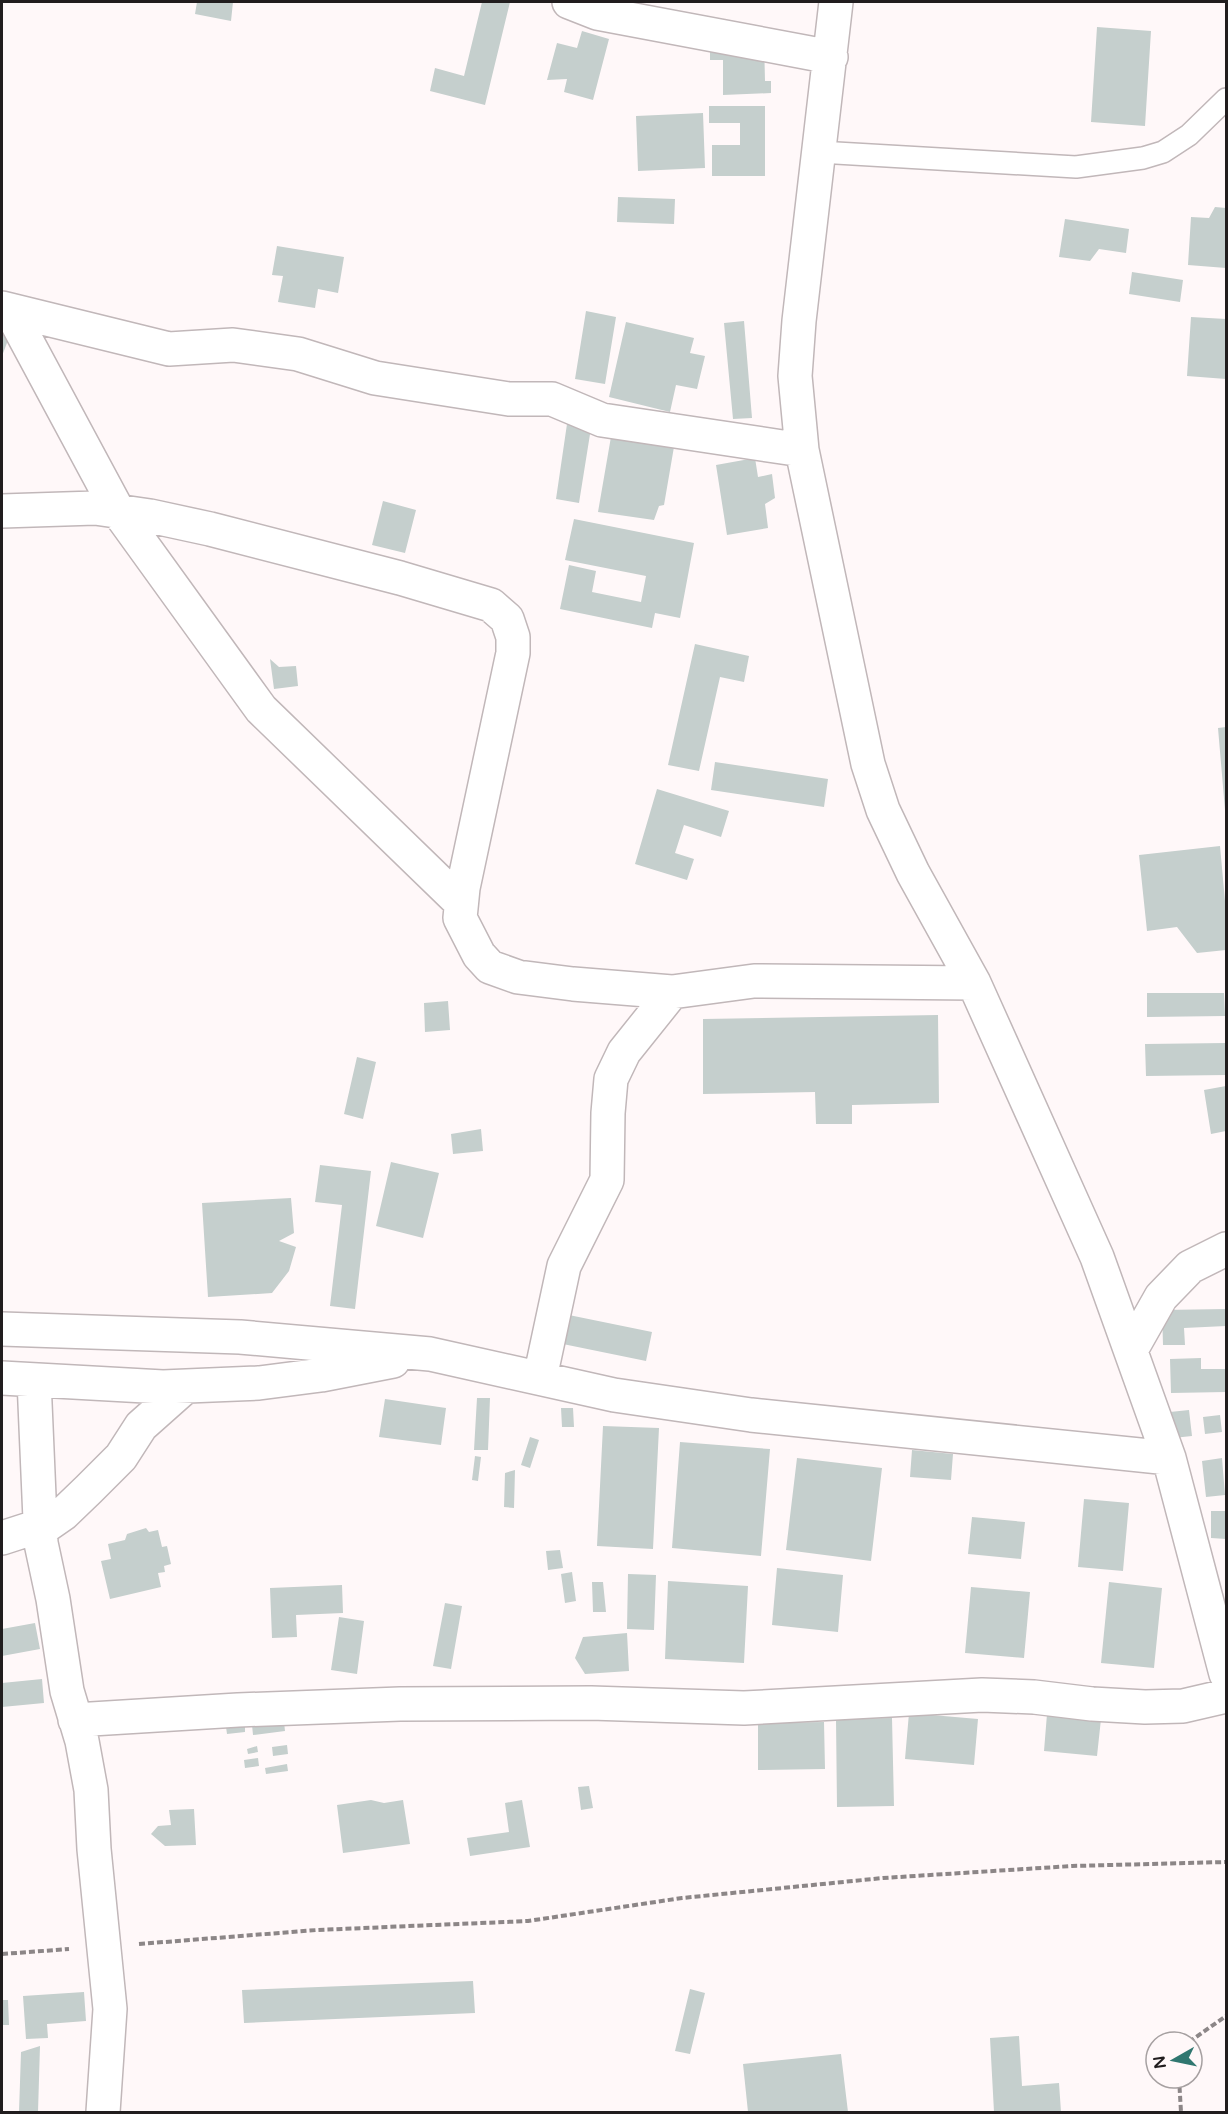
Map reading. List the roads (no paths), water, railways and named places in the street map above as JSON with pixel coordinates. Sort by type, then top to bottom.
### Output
[{"type":"street","points":[[569,2],[597,13],[831,57]]},
{"type":"street","points":[[836,2],[799,321],[795,376],[801,450],[868,764],[883,810],[908,862],[974,983],[1097,1257],[1169,1458],[1227,1674]]},
{"type":"street","points":[[6,309],[169,349],[232,345],[298,354],[375,378],[509,399],[552,399],[602,420],[801,450]]},
{"type":"street","points":[[6,309],[118,511],[261,709],[462,903]]},
{"type":"street","points":[[2,511],[94,508],[118,511],[210,529],[491,604],[507,619],[513,637],[513,653],[463,888],[460,918],[479,955],[490,967],[518,978],[672,992],[754,981],[974,983]]},
{"type":"street","points":[[540,1378],[564,1266],[607,1180],[611,1079],[624,1053],[672,992]]},
{"type":"street","points":[[1131,1350],[1161,1297],[1191,1267],[1227,1249]]},
{"type":"street","points":[[2,1329],[240,1336],[430,1354],[614,1395],[751,1415],[1169,1458]]},
{"type":"street","points":[[2,1378],[163,1387],[260,1383],[321,1375],[430,1354]]},
{"type":"street","points":[[34,1380],[40,1485],[39,1528],[67,1691],[82,1741],[91,1790],[94,1849],[110,2009],[103,2112]]},
{"type":"street","points":[[2,1538],[39,1528],[63,1514],[121,1456],[141,1426],[186,1386]]},
{"type":"street","points":[[75,1720],[238,1710],[400,1704],[591,1703],[744,1708],[982,1695],[1034,1697],[1145,1707],[1183,1706],[1227,1696]]},
{"type":"lane","points":[[819,152],[1076,167],[1143,158],[1163,152],[1189,135],[1227,99]]}]
